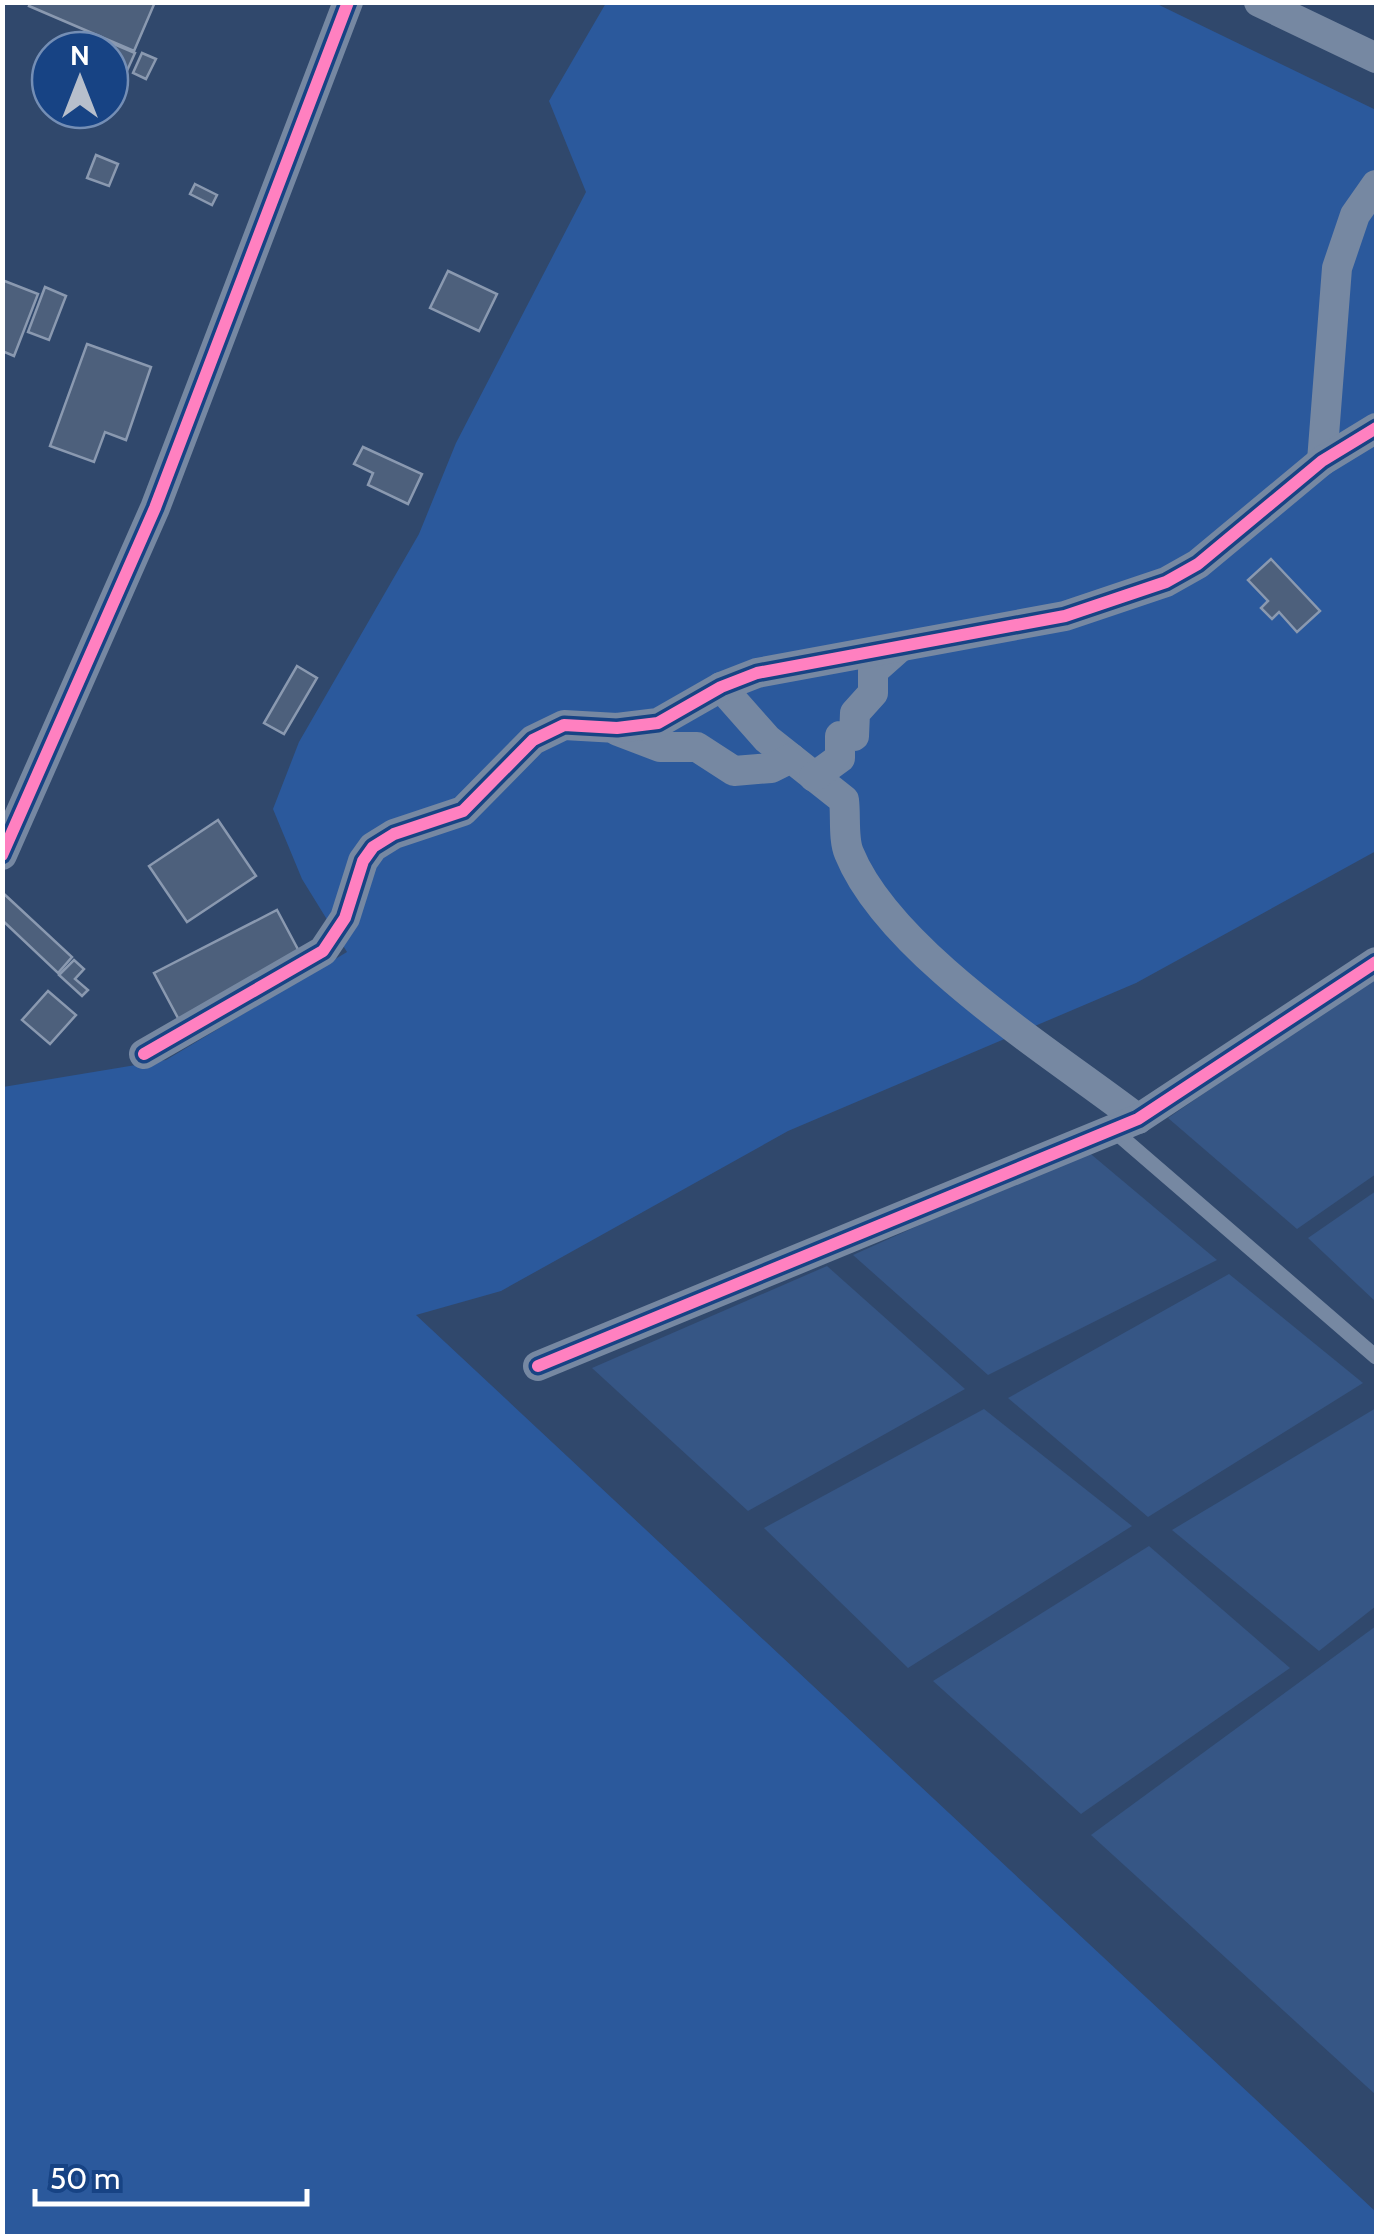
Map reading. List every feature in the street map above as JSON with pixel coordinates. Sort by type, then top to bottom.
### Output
[{"type":"street","points":[[2,855],[155,508],[348,2]]},
{"type":"street","points":[[1259,2],[1376,58]]},
{"type":"street","points":[[1322,460],[1337,268],[1354,215],[1376,185]]},
{"type":"street","points":[[144,1054],[324,951],[345,918],[363,861],[374,848],[394,834],[463,811],[533,740],[564,725],[658,723],[721,686],[757,673],[1066,616],[1166,582],[1198,564],[1322,460],[1376,428]]},
{"type":"street","points":[[814,777],[840,758],[840,736],[854,736],[855,713],[873,693],[873,671],[900,647]]},
{"type":"street","points":[[721,686],[767,739],[844,800],[846,848],[868,894],[932,959],[1125,1124]]},
{"type":"street","points":[[606,727],[660,747],[697,748],[734,771],[772,768],[790,758]]},
{"type":"street","points":[[538,1366],[1125,1124],[1376,962]]},
{"type":"lane","points":[[1125,1124],[1376,1357]]},
{"type":"shaded area","points":[[606,3],[1155,3],[1376,110],[1376,851],[1136,983],[788,1131],[501,1291],[416,1315],[1376,2212],[1376,2236],[3,2236],[3,1087],[166,1060],[347,952],[302,879],[273,809],[299,742],[419,534],[456,443],[586,192],[549,101]]},
{"type":"shaded area","points":[[1376,975],[1376,1174],[1297,1229],[1168,1118]]},
{"type":"shaded area","points":[[1086,1150],[1217,1260],[988,1375],[853,1255]]},
{"type":"shaded area","points":[[1376,1191],[1376,1302],[1308,1238]]},
{"type":"shaded area","points":[[827,1266],[965,1389],[748,1511],[592,1368]]},
{"type":"shaded area","points":[[1229,1274],[1363,1383],[1148,1517],[1008,1398]]},
{"type":"shaded area","points":[[1376,1408],[1376,1606],[1319,1651],[1172,1530]]},
{"type":"shaded area","points":[[984,1409],[1132,1526],[908,1668],[764,1528]]},
{"type":"shaded area","points":[[1149,1546],[1290,1668],[1081,1814],[933,1681]]},
{"type":"shaded area","points":[[1376,1626],[1376,2095],[1091,1835]]},
{"type":"building","points":[[31,2],[155,2],[134,51],[130,49],[130,30],[85,30],[29,6]]},
{"type":"building","points":[[142,53],[156,59],[146,79],[133,73]]},
{"type":"building","points":[[96,155],[118,164],[109,186],[87,178]]},
{"type":"building","points":[[195,184],[217,195],[212,205],[190,194]]},
{"type":"building","points":[[448,271],[497,294],[479,331],[430,308]]},
{"type":"building","points":[[2,280],[38,294],[14,356],[2,351]]},
{"type":"building","points":[[45,287],[66,296],[49,340],[28,332]]},
{"type":"building","points":[[87,344],[151,367],[126,440],[105,432],[94,462],[50,446]]},
{"type":"building","points":[[363,447],[422,474],[408,504],[368,485],[373,473],[354,464]]},
{"type":"building","points":[[1271,559],[1320,611],[1297,632],[1279,612],[1272,619],[1261,608],[1268,601],[1248,580]]},
{"type":"building","points":[[297,666],[317,678],[284,734],[264,723]]},
{"type":"building","points":[[218,820],[256,876],[187,922],[149,866]]},
{"type":"building","points":[[3,893],[72,957],[58,973],[2,920]]},
{"type":"building","points":[[277,910],[302,957],[179,1020],[154,973]]},
{"type":"building","points":[[74,960],[84,969],[75,979],[88,990],[82,996],[59,975]]},
{"type":"building","points":[[48,991],[76,1015],[50,1044],[22,1020]]},
{"type":"cycle path","points":[[2,855],[155,508],[348,2]]},
{"type":"cycle path","points":[[144,1054],[323,951],[345,918],[363,861],[373,847],[394,834],[463,811],[533,740],[564,725],[617,728],[658,723],[721,687],[757,673],[1065,616],[1166,582],[1198,564],[1322,461],[1376,428]]},
{"type":"cycle path","points":[[538,1366],[1138,1119],[1376,962]]}]
